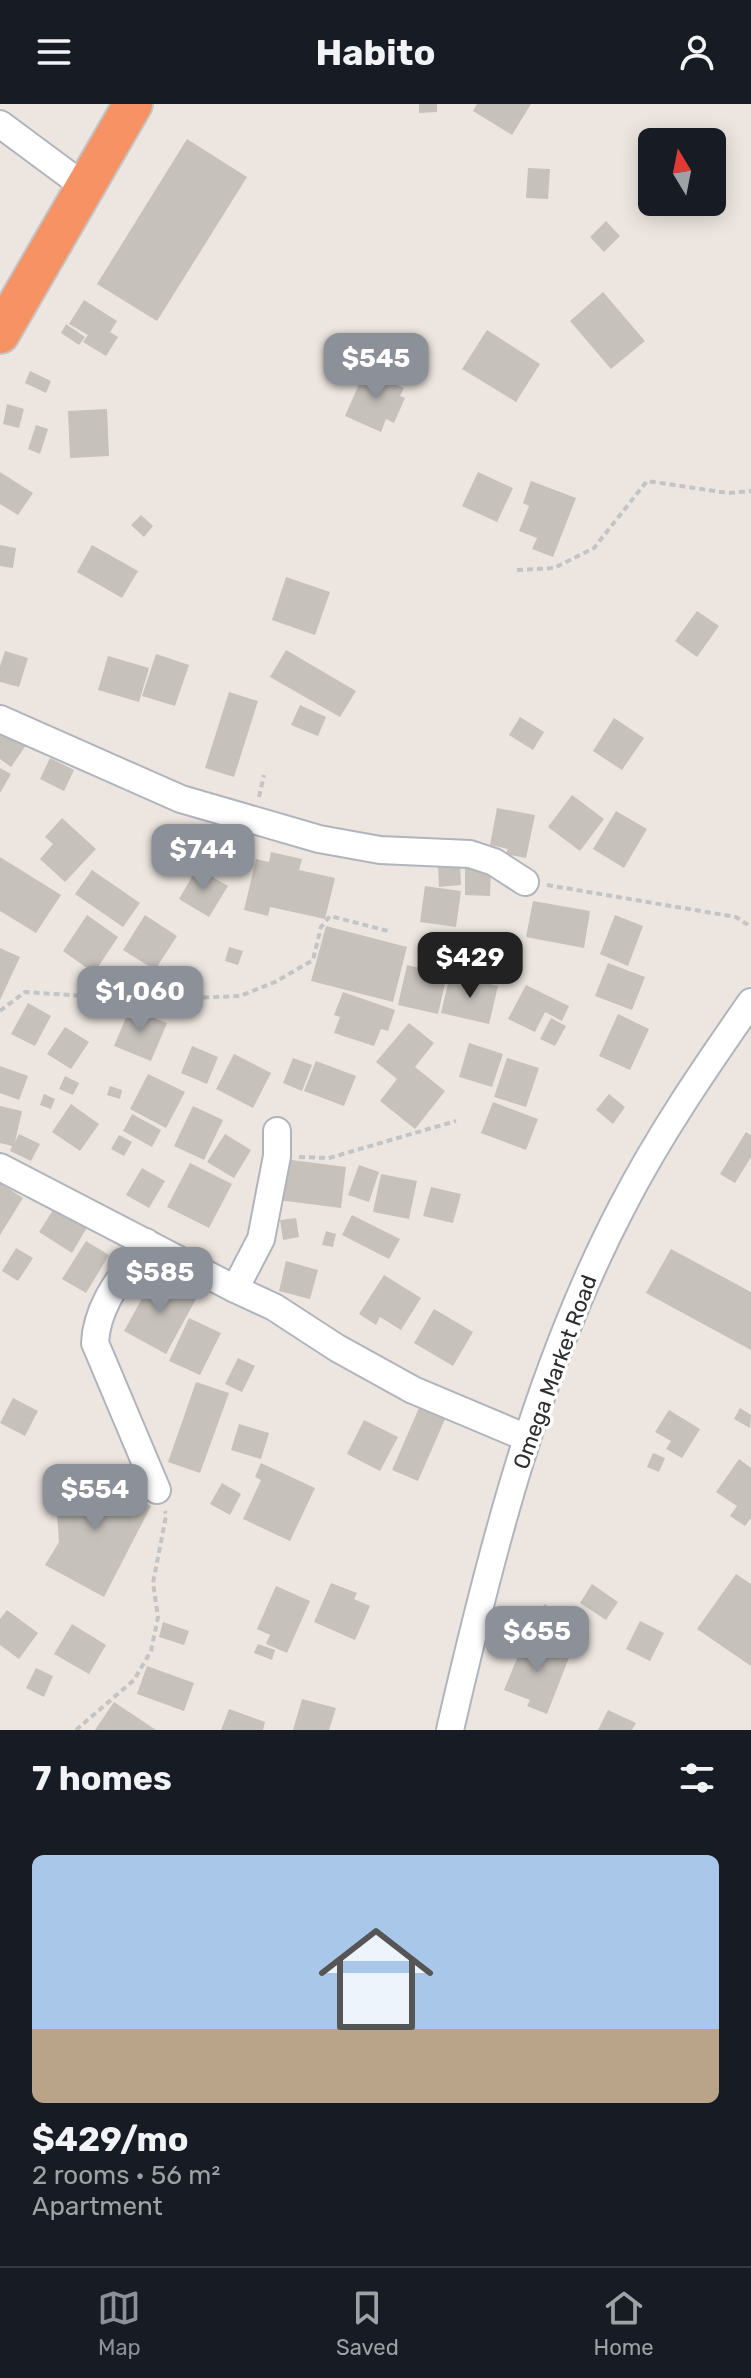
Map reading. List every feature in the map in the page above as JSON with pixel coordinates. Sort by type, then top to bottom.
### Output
[{"type":"highway","points":[[0,334],[133,104]]},
{"type":"street","points":[[0,124],[85,187]]},
{"type":"street","points":[[0,719],[181,799],[319,839],[380,850],[470,854],[494,862],[525,882]]},
{"type":"street","name":"Omega Market Road","points":[[450,1730],[527,1438],[570,1320],[622,1207],[687,1093],[751,1002]]},
{"type":"street","points":[[235,1289],[261,1239],[277,1143]]},
{"type":"street","points":[[0,1167],[274,1307],[337,1348],[413,1390],[527,1438]]},
{"type":"street","points":[[146,1242],[112,1291],[96,1321],[95,1343],[157,1490]]},
{"type":"path","points":[[517,570],[554,568],[594,548],[647,481],[728,493],[751,491]]},
{"type":"path","points":[[525,882],[736,917],[751,927]]},
{"type":"path","points":[[0,1011],[25,992],[145,1000],[240,996],[275,982],[313,960],[321,927],[330,916],[388,931]]},
{"type":"path","points":[[277,1143],[329,1158],[456,1121]]},
{"type":"path","points":[[76,1730],[134,1680],[151,1651],[158,1617],[153,1583],[166,1516],[157,1490]]},
{"type":"building","points":[[419,104],[437,104],[437,112],[419,113]]},
{"type":"building","points":[[477,104],[531,104],[512,135],[473,111]]},
{"type":"building","points":[[187,139],[247,177],[157,321],[97,284]]},
{"type":"building","points":[[528,168],[550,169],[548,199],[526,198]]},
{"type":"building","points":[[606,221],[620,236],[604,252],[590,237]]},
{"type":"building","points":[[603,292],[645,341],[611,369],[570,321]]},
{"type":"building","points":[[84,300],[117,321],[110,332],[118,337],[106,356],[83,342],[88,335],[69,324]]},
{"type":"building","points":[[66,324],[85,337],[79,345],[61,333]]},
{"type":"building","points":[[487,330],[540,364],[516,402],[462,369]]},
{"type":"building","points":[[367,366],[384,374],[382,378],[404,388],[400,396],[405,398],[394,423],[386,419],[381,432],[345,416]]},
{"type":"building","points":[[30,371],[51,381],[46,393],[25,383]]},
{"type":"building","points":[[7,404],[24,409],[19,428],[3,424]]},
{"type":"building","points":[[107,409],[109,456],[70,458],[68,411]]},
{"type":"building","points":[[36,425],[48,429],[40,454],[28,449]]},
{"type":"building","points":[[0,472],[33,493],[18,515],[0,504]]},
{"type":"building","points":[[478,472],[513,488],[497,522],[462,506]]},
{"type":"building","points":[[531,481],[576,498],[553,557],[532,549],[537,538],[519,531],[529,506],[523,503]]},
{"type":"building","points":[[141,515],[153,526],[144,537],[131,525]]},
{"type":"building","points":[[0,545],[16,548],[13,568],[0,566]]},
{"type":"building","points":[[92,545],[138,571],[122,598],[77,572]]},
{"type":"building","points":[[286,577],[330,592],[315,635],[272,620]]},
{"type":"building","points":[[697,611],[719,626],[697,657],[675,641]]},
{"type":"building","points":[[286,650],[356,691],[340,717],[270,677]]},
{"type":"building","points":[[5,651],[28,658],[19,687],[0,682],[0,666]]},
{"type":"building","points":[[156,654],[189,665],[175,706],[142,696]]},
{"type":"building","points":[[108,656],[149,668],[139,702],[98,690]]},
{"type":"building","points":[[229,692],[258,701],[234,777],[205,768]]},
{"type":"building","points":[[300,705],[326,717],[318,736],[291,725]]},
{"type":"building","points":[[520,717],[544,732],[533,750],[509,735]]},
{"type":"building","points":[[614,718],[644,738],[622,770],[593,751]]},
{"type":"building","points":[[0,732],[27,744],[11,767],[0,759]]},
{"type":"building","points":[[50,758],[74,770],[64,791],[40,779]]},
{"type":"building","points":[[0,768],[11,774],[0,793]]},
{"type":"building","points":[[572,795],[604,819],[580,851],[548,827]]},
{"type":"building","points":[[497,808],[535,815],[526,858],[506,854],[508,849],[490,845]]},
{"type":"building","points":[[616,811],[647,829],[624,868],[593,849]]},
{"type":"building","points":[[62,818],[96,849],[65,882],[40,859],[53,844],[45,837]]},
{"type":"building","points":[[271,852],[302,859],[299,870],[335,878],[325,919],[270,907],[268,916],[244,910],[256,859],[269,862]]},
{"type":"building","points":[[0,857],[61,895],[36,933],[0,911]]},
{"type":"building","points":[[460,864],[461,885],[439,887],[438,865]]},
{"type":"building","points":[[465,865],[491,866],[490,896],[465,895]]},
{"type":"building","points":[[197,868],[228,886],[209,917],[179,899]]},
{"type":"building","points":[[92,870],[140,903],[123,927],[75,894]]},
{"type":"building","points":[[425,886],[461,891],[456,927],[420,922]]},
{"type":"building","points":[[533,901],[590,911],[584,948],[526,937]]},
{"type":"building","points":[[87,915],[118,937],[94,973],[63,951]]},
{"type":"building","points":[[145,915],[177,936],[155,970],[123,950]]},
{"type":"building","points":[[615,915],[643,926],[628,966],[600,954]]},
{"type":"building","points":[[326,926],[407,947],[393,1002],[311,981]]},
{"type":"building","points":[[466,945],[501,955],[494,981],[458,971]]},
{"type":"building","points":[[229,947],[243,951],[238,965],[225,961]]},
{"type":"building","points":[[0,948],[20,957],[0,1000]]},
{"type":"building","points":[[608,963],[645,977],[632,1010],[595,996]]},
{"type":"building","points":[[407,965],[447,975],[438,1014],[398,1005]]},
{"type":"building","points":[[126,967],[144,975],[137,988],[120,979]]},
{"type":"building","points":[[450,975],[498,986],[489,1024],[441,1013]]},
{"type":"building","points":[[526,985],[569,1006],[562,1021],[545,1012],[535,1032],[508,1019]]},
{"type":"building","points":[[343,992],[395,1010],[388,1031],[381,1029],[374,1046],[334,1033],[340,1017],[334,1015]]},
{"type":"building","points":[[28,1003],[51,1016],[35,1046],[11,1034]]},
{"type":"building","points":[[130,1008],[167,1023],[151,1061],[114,1046]]},
{"type":"building","points":[[618,1014],[649,1029],[630,1070],[599,1056]]},
{"type":"building","points":[[551,1018],[566,1026],[555,1046],[540,1039]]},
{"type":"building","points":[[409,1023],[434,1043],[415,1067],[445,1091],[415,1129],[380,1101],[397,1079],[376,1062]]},
{"type":"building","points":[[65,1027],[89,1042],[71,1069],[47,1054]]},
{"type":"building","points":[[469,1043],[503,1054],[492,1087],[459,1077]]},
{"type":"building","points":[[192,1046],[218,1057],[207,1084],[181,1073]]},
{"type":"building","points":[[234,1054],[271,1073],[253,1108],[216,1089]]},
{"type":"building","points":[[293,1058],[312,1065],[302,1091],[283,1083]]},
{"type":"building","points":[[507,1058],[539,1068],[526,1107],[494,1097]]},
{"type":"building","points":[[316,1061],[356,1076],[344,1106],[304,1091]]},
{"type":"building","points":[[0,1066],[28,1076],[19,1100],[0,1093]]},
{"type":"building","points":[[148,1074],[185,1092],[166,1128],[130,1109]]},
{"type":"building","points":[[65,1076],[79,1083],[73,1095],[59,1089]]},
{"type":"building","points":[[110,1086],[122,1090],[120,1099],[107,1095]]},
{"type":"building","points":[[44,1094],[55,1099],[51,1109],[40,1105]]},
{"type":"building","points":[[609,1094],[625,1107],[613,1124],[596,1110]]},
{"type":"building","points":[[493,1102],[538,1119],[526,1150],[481,1133]]},
{"type":"building","points":[[71,1104],[99,1124],[80,1151],[52,1132]]},
{"type":"building","points":[[0,1106],[22,1111],[15,1142],[19,1134],[40,1144],[31,1161],[10,1151],[12,1146],[0,1143]]},
{"type":"building","points":[[193,1106],[223,1120],[204,1160],[174,1146]]},
{"type":"building","points":[[132,1114],[161,1130],[152,1147],[123,1131]]},
{"type":"building","points":[[746,1132],[751,1135],[751,1157],[735,1183],[720,1174]]},
{"type":"building","points":[[225,1134],[251,1150],[234,1178],[207,1162]]},
{"type":"building","points":[[119,1135],[132,1142],[124,1156],[111,1149]]},
{"type":"building","points":[[284,1159],[346,1167],[341,1208],[278,1200]]},
{"type":"building","points":[[190,1163],[232,1184],[209,1228],[167,1207]]},
{"type":"building","points":[[359,1165],[379,1172],[369,1202],[348,1195]]},
{"type":"building","points":[[142,1168],[165,1181],[149,1208],[126,1195]]},
{"type":"building","points":[[381,1174],[417,1181],[409,1219],[373,1212]]},
{"type":"building","points":[[0,1183],[23,1198],[0,1235]]},
{"type":"building","points":[[431,1187],[461,1194],[453,1223],[423,1216]]},
{"type":"building","points":[[57,1204],[89,1224],[72,1253],[39,1232]]},
{"type":"building","points":[[352,1215],[400,1239],[389,1259],[342,1235]]},
{"type":"building","points":[[296,1218],[299,1237],[283,1240],[280,1220]]},
{"type":"building","points":[[326,1231],[336,1234],[333,1247],[322,1245]]},
{"type":"building","points":[[86,1241],[109,1255],[86,1293],[62,1279]]},
{"type":"building","points":[[16,1248],[33,1258],[18,1281],[2,1271]]},
{"type":"building","points":[[671,1249],[751,1292],[751,1350],[646,1293]]},
{"type":"building","points":[[286,1261],[318,1270],[310,1299],[279,1291]]},
{"type":"building","points":[[384,1275],[421,1298],[401,1330],[380,1317],[376,1325],[359,1314]]},
{"type":"building","points":[[154,1277],[196,1299],[166,1354],[124,1331]]},
{"type":"building","points":[[434,1309],[473,1332],[453,1366],[414,1343]]},
{"type":"building","points":[[189,1318],[221,1333],[200,1375],[169,1361]]},
{"type":"building","points":[[238,1358],[255,1366],[242,1392],[225,1384]]},
{"type":"building","points":[[196,1382],[229,1393],[200,1473],[168,1462]]},
{"type":"building","points":[[13,1398],[38,1411],[25,1436],[0,1423]]},
{"type":"building","points":[[419,1408],[445,1419],[418,1481],[392,1470]]},
{"type":"building","points":[[740,1408],[751,1415],[750,1428],[734,1419]]},
{"type":"building","points":[[669,1410],[700,1429],[682,1458],[666,1449],[671,1441],[655,1432]]},
{"type":"building","points":[[364,1420],[398,1437],[380,1471],[347,1454]]},
{"type":"building","points":[[239,1424],[269,1433],[261,1459],[231,1450]]},
{"type":"building","points":[[653,1453],[665,1458],[659,1472],[647,1467]]},
{"type":"building","points":[[739,1459],[751,1468],[751,1518],[745,1526],[730,1516],[737,1506],[716,1492]]},
{"type":"building","points":[[261,1463],[315,1488],[290,1541],[243,1519],[261,1480],[255,1477]]},
{"type":"building","points":[[79,1469],[151,1506],[104,1597],[45,1565],[59,1542],[57,1514]]},
{"type":"building","points":[[222,1483],[241,1494],[230,1515],[210,1504]]},
{"type":"building","points":[[736,1574],[751,1584],[751,1666],[697,1629]]},
{"type":"building","points":[[331,1583],[357,1593],[354,1599],[370,1606],[355,1640],[314,1622]]},
{"type":"building","points":[[592,1584],[618,1602],[606,1620],[580,1603]]},
{"type":"building","points":[[276,1586],[310,1601],[287,1653],[266,1644],[270,1635],[257,1629]]},
{"type":"building","points":[[545,1604],[562,1617],[555,1626],[538,1613]]},
{"type":"building","points":[[7,1610],[38,1633],[19,1659],[0,1645],[0,1619]]},
{"type":"building","points":[[640,1621],[664,1633],[650,1661],[626,1649]]},
{"type":"building","points":[[163,1622],[189,1631],[184,1645],[159,1637]]},
{"type":"building","points":[[72,1624],[106,1645],[89,1674],[54,1654]]},
{"type":"building","points":[[526,1637],[570,1655],[547,1714],[527,1706],[530,1700],[504,1690]]},
{"type":"building","points":[[258,1644],[275,1650],[272,1660],[254,1653]]},
{"type":"building","points":[[147,1666],[194,1683],[184,1711],[137,1694]]},
{"type":"building","points":[[36,1668],[53,1676],[44,1697],[26,1688]]},
{"type":"building","points":[[302,1699],[336,1708],[329,1730],[293,1730]]},
{"type":"building","points":[[114,1702],[156,1730],[95,1730]]},
{"type":"building","points":[[229,1709],[265,1722],[263,1730],[221,1730]]},
{"type":"building","points":[[608,1710],[636,1723],[632,1730],[598,1730]]}]
